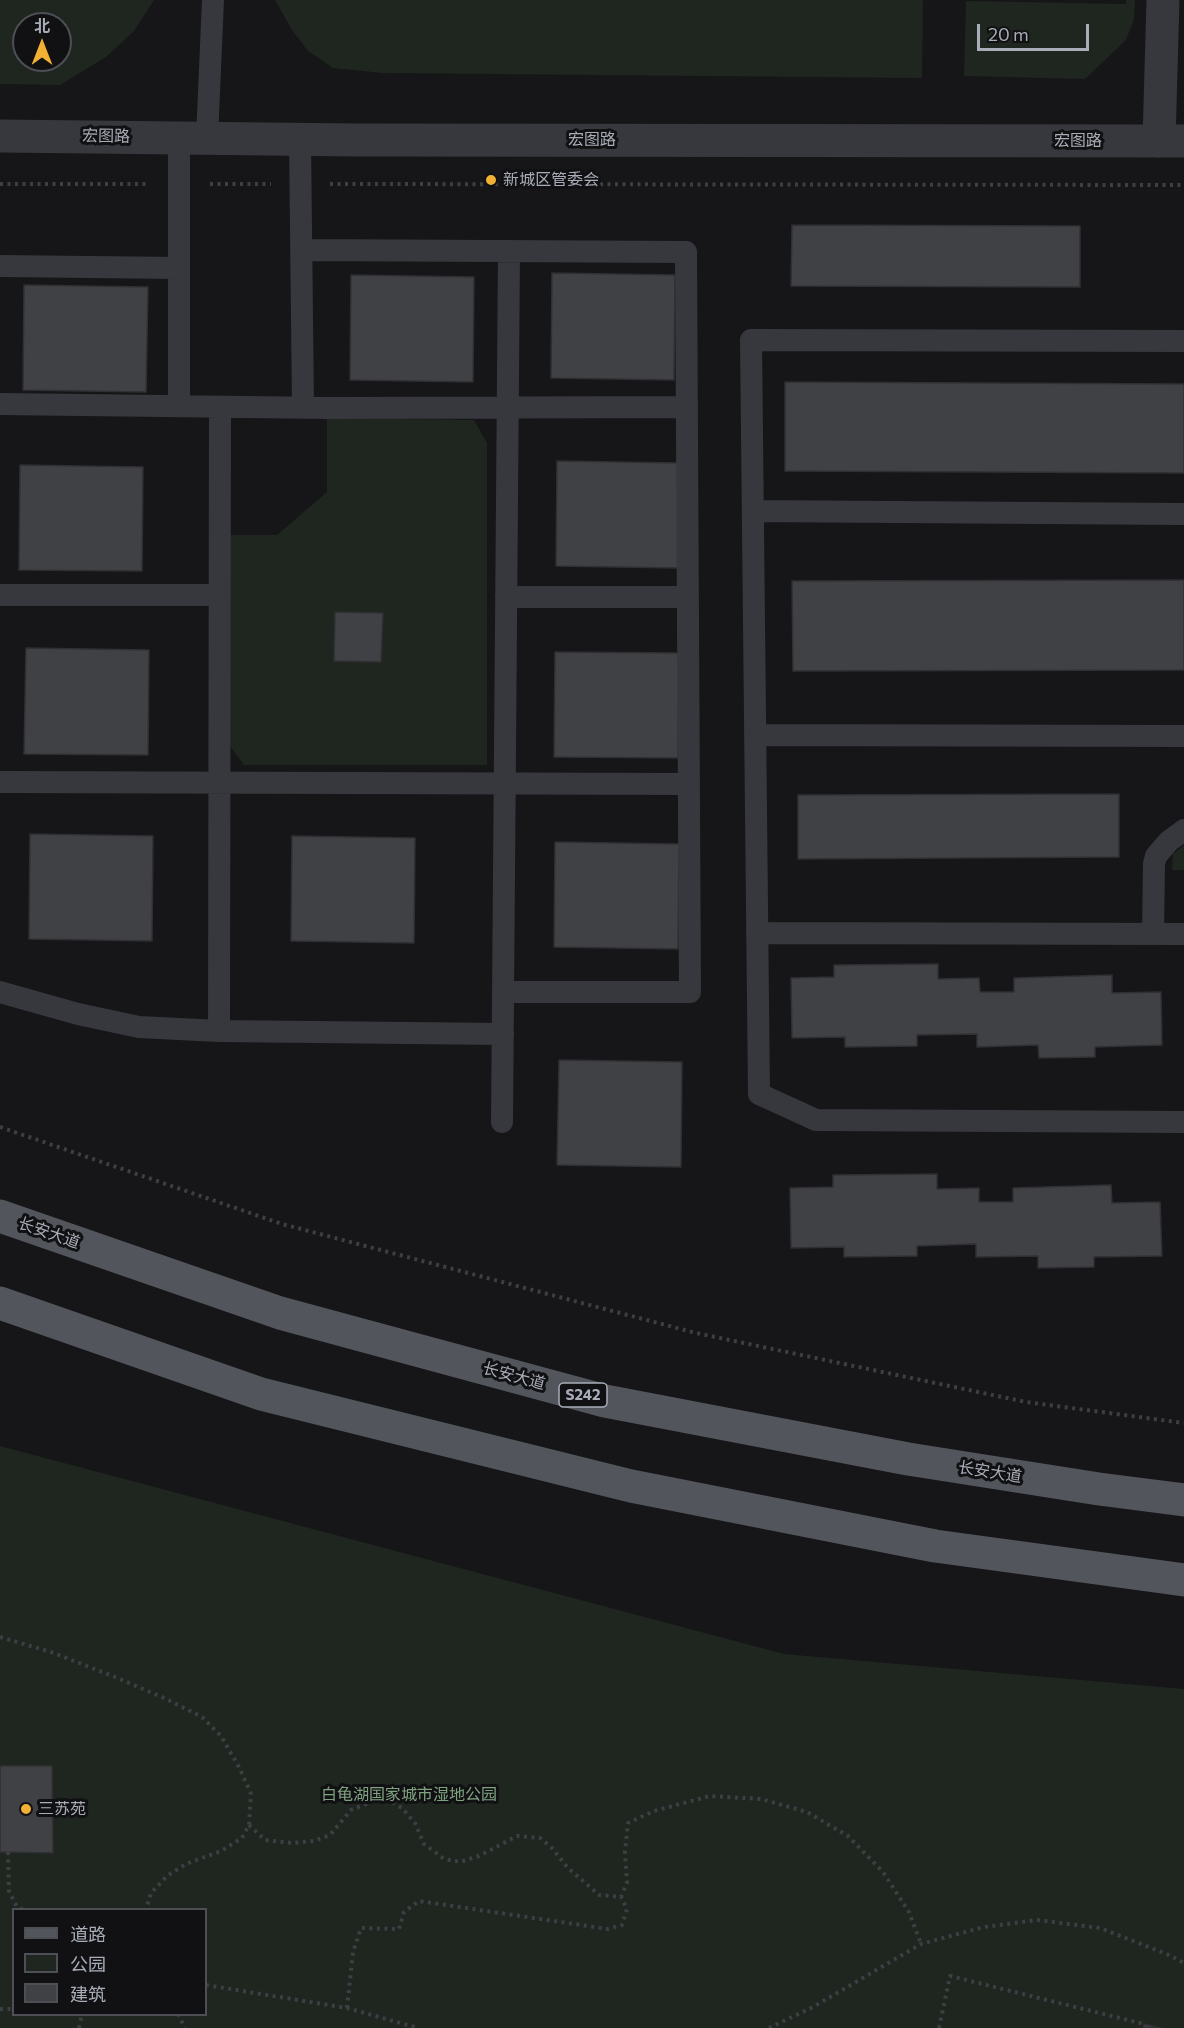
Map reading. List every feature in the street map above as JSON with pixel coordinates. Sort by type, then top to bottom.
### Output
[{"type":"main road","name":"长安大道","points":[[0,1216],[280,1313],[606,1401],[908,1459],[1184,1500]]},
{"type":"main road","points":[[0,1303],[261,1394],[631,1486],[935,1546],[1184,1580]]},
{"type":"street","points":[[1163,0],[1172,141]]},
{"type":"street","name":"宏图路","points":[[0,136],[1172,141]]},
{"type":"lane","points":[[179,406],[179,184],[193,137],[213,0]]},
{"type":"lane","points":[[300,139],[303,407]]},
{"type":"lane","points":[[302,250],[686,252],[690,992],[503,992]]},
{"type":"lane","points":[[502,1122],[509,251]]},
{"type":"lane","points":[[0,266],[179,268]]},
{"type":"lane","points":[[1184,341],[751,340],[759,1094],[816,1120],[1184,1122]]},
{"type":"lane","points":[[0,404],[687,407]]},
{"type":"lane","points":[[219,1031],[220,406]]},
{"type":"lane","points":[[753,511],[1184,514]]},
{"type":"lane","points":[[0,595],[219,595]]},
{"type":"lane","points":[[506,597],[688,597]]},
{"type":"lane","points":[[755,735],[1184,736]]},
{"type":"lane","points":[[0,782],[688,784]]},
{"type":"lane","points":[[1153,934],[1156,856],[1169,841],[1184,830]]},
{"type":"lane","points":[[757,933],[1184,934]]},
{"type":"lane","points":[[0,992],[78,1014],[139,1027],[219,1031],[503,1034]]},
{"type":"path","points":[[0,184],[1184,185]]},
{"type":"path","points":[[0,1127],[282,1224],[696,1333],[1026,1402],[1184,1423]]},
{"type":"path","points":[[0,1637],[115,1677],[202,1717],[221,1736],[240,1767],[251,1794],[249,1825],[242,1838],[221,1851],[186,1864],[167,1876],[151,1893],[147,1908]]},
{"type":"path","points":[[346,2008],[353,1952],[361,1928],[399,1929],[404,1912],[419,1901],[608,1929],[622,1925],[627,1909],[621,1897],[627,1882],[625,1852],[628,1823],[654,1811],[710,1796],[761,1799],[807,1812],[848,1836],[883,1872],[909,1912],[921,1944]]},
{"type":"path","points":[[249,1825],[265,1840],[292,1843],[314,1841],[330,1835],[351,1810],[370,1802],[386,1799],[402,1808],[415,1823],[424,1844],[444,1859],[460,1862],[479,1856],[517,1836],[540,1838],[552,1848],[567,1867],[599,1895],[621,1897]]},
{"type":"path","points":[[8,1852],[9,1891],[16,1907],[19,1908]]},
{"type":"path","points":[[770,2028],[813,2007],[921,1944],[984,1927],[1037,1920],[1100,1928],[1169,1955],[1184,1964]]},
{"type":"path","points":[[939,2028],[950,1976],[1144,2024]]},
{"type":"path","points":[[207,1984],[346,2008],[418,2028]]},
{"type":"green space","points":[[0,0],[154,0],[134,31],[106,57],[60,85],[0,84]]},
{"type":"green space","points":[[275,0],[923,0],[922,78],[383,73],[333,68],[308,51],[292,30]]},
{"type":"green space","points":[[1126,0],[1135,0],[1134,19],[1126,40],[1085,79],[964,76],[966,1],[1126,4]]},
{"type":"green space","points":[[327,418],[474,420],[487,443],[487,765],[244,765],[223,737],[227,535],[277,535],[327,492]]},
{"type":"green space","points":[[1184,845],[1184,870],[1172,870],[1173,854]]},
{"type":"green space","name":"白龟湖国家城市湿地公园","points":[[0,1446],[784,1654],[1184,1689],[1184,2028],[0,2028]]},
{"type":"building","points":[[792,225],[1080,226],[1080,287],[791,286]]},
{"type":"building","points":[[552,273],[675,275],[674,380],[551,378]]},
{"type":"building","points":[[351,275],[474,277],[473,382],[350,380]]},
{"type":"building","points":[[24,285],[148,287],[146,392],[23,390]]},
{"type":"building","points":[[785,382],[1184,384],[1184,473],[785,471]]},
{"type":"building","points":[[557,461],[680,463],[679,568],[556,566]]},
{"type":"building","points":[[20,465],[143,467],[142,571],[19,570]]},
{"type":"building","points":[[1184,580],[1184,670],[793,671],[792,581]]},
{"type":"building","points":[[335,612],[383,613],[381,662],[334,661]]},
{"type":"building","points":[[26,648],[149,650],[148,755],[24,754]]},
{"type":"building","points":[[555,652],[679,653],[678,758],[554,757]]},
{"type":"building","points":[[1119,794],[1119,857],[798,859],[798,795]]},
{"type":"building","points":[[30,834],[153,836],[152,941],[29,939]]},
{"type":"building","points":[[292,836],[415,838],[414,943],[291,941]]},
{"type":"building","points":[[555,842],[679,844],[678,949],[554,947]]},
{"type":"building","points":[[938,964],[938,979],[979,978],[980,992],[1014,992],[1014,978],[1112,975],[1112,993],[1161,992],[1162,1045],[1095,1047],[1095,1057],[1039,1058],[1038,1045],[977,1047],[977,1034],[917,1035],[917,1046],[845,1047],[845,1037],[792,1038],[791,978],[834,977],[834,965]]},
{"type":"building","points":[[559,1060],[682,1062],[681,1167],[557,1165]]},
{"type":"building","points":[[937,1174],[937,1189],[979,1188],[979,1202],[1013,1202],[1013,1188],[1111,1185],[1112,1203],[1160,1202],[1162,1256],[1094,1257],[1094,1267],[1038,1268],[1038,1256],[976,1257],[976,1244],[917,1246],[917,1256],[844,1257],[844,1247],[791,1248],[790,1188],[833,1187],[833,1175]]},
{"type":"building","name":"三苏苑","points":[[0,1766],[52,1766],[53,1853],[0,1852]]},
{"type":"building","points":[[1144,2024],[1161,2028],[1143,2028]]},
{"type":"place","name":"新城区管委会","points":[[491,180]]},
{"type":"place","name":"三苏苑","points":[[26,1809]]}]
